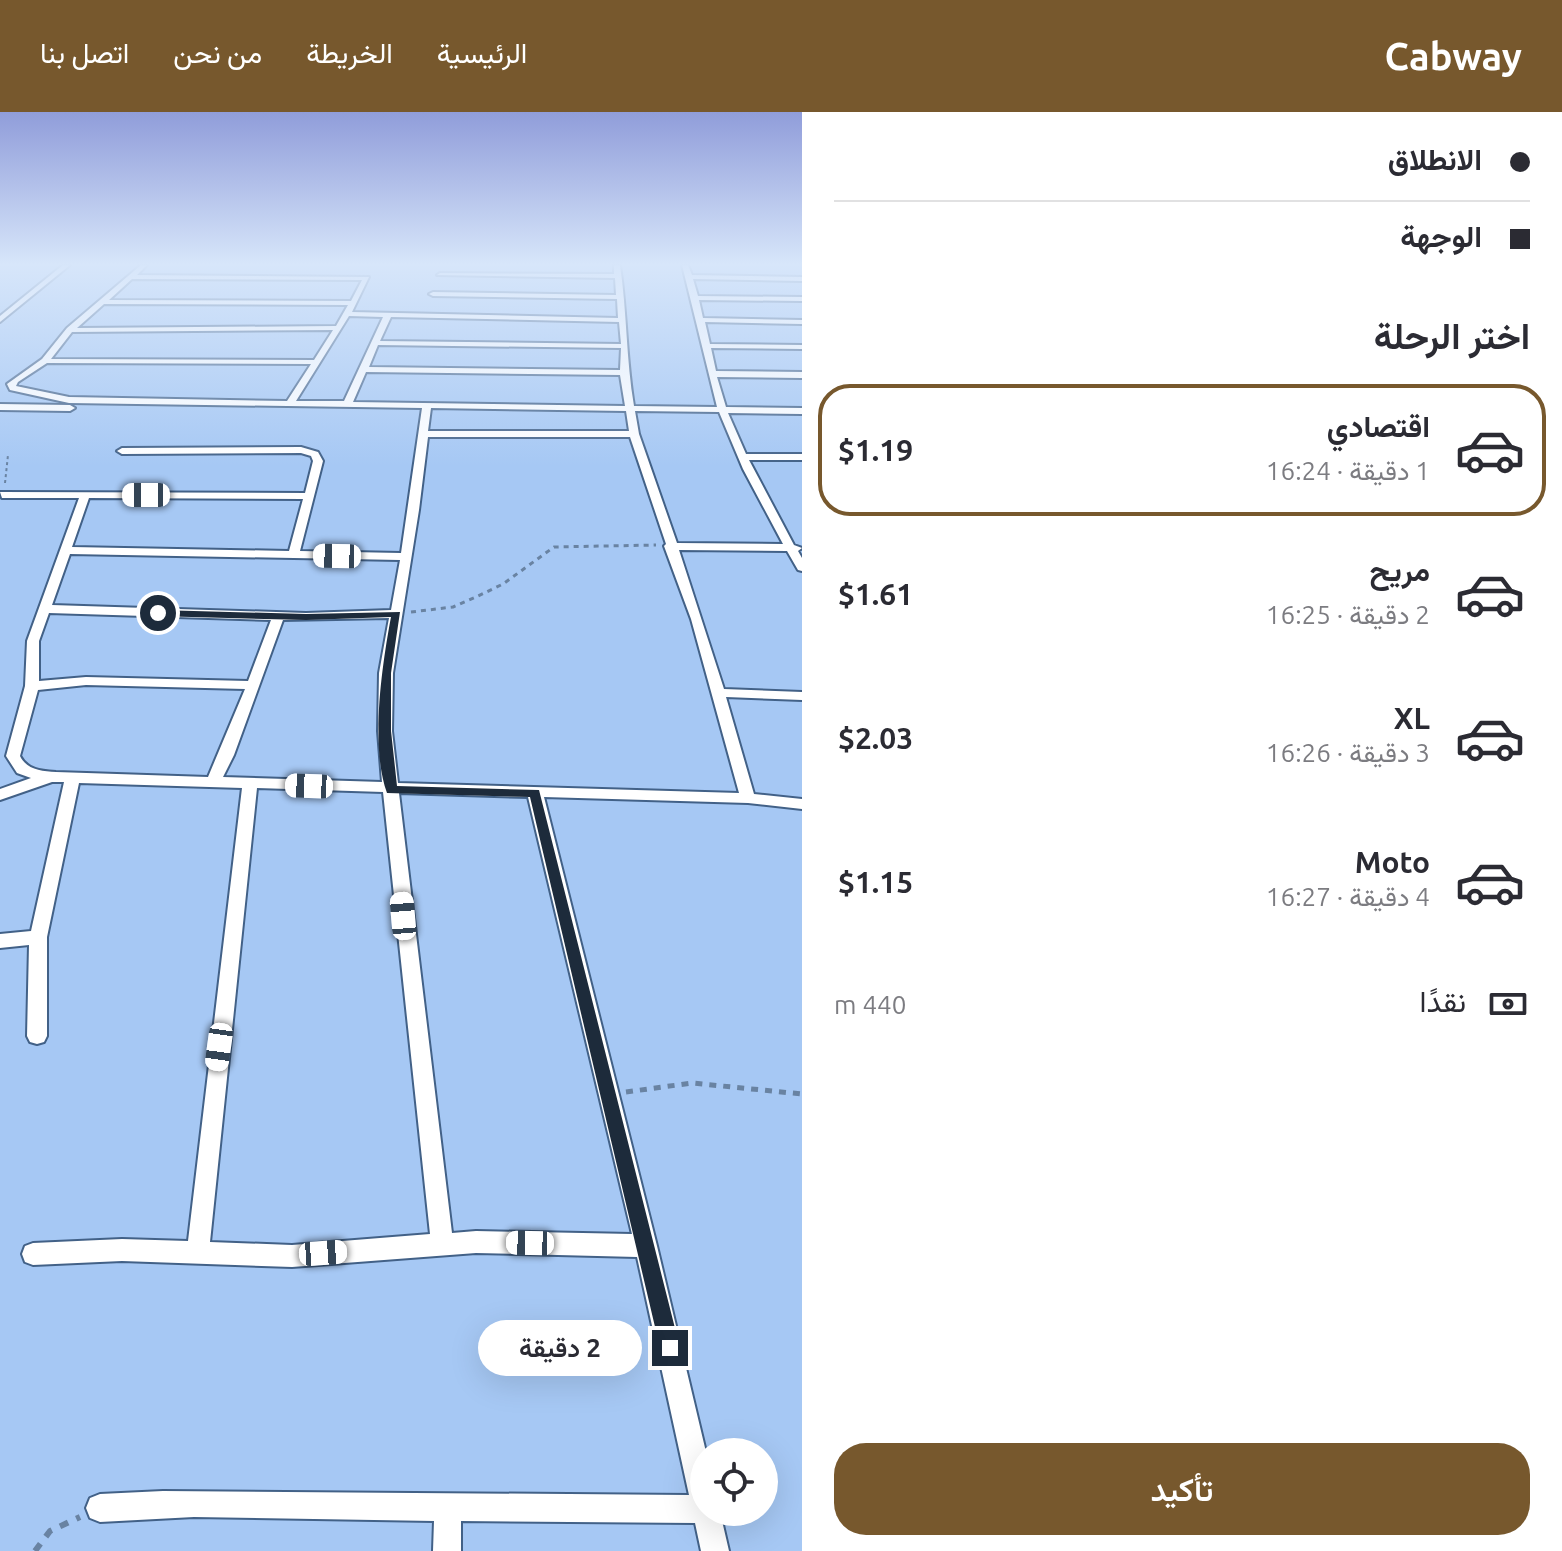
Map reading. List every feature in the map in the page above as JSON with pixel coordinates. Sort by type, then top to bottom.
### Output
[{"type":"street","points":[[13,388],[11,384],[45,361],[68,332]]},
{"type":"street","points":[[290,403],[337,332]]},
{"type":"street","points":[[348,403],[381,332]]},
{"type":"street","points":[[624,332],[624,373],[634,434],[697,619],[748,798]]},
{"type":"street","points":[[704,332],[723,409],[744,457],[796,548],[802,568]]},
{"type":"street","points":[[377,343],[625,346]]},
{"type":"street","points":[[707,346],[802,347]]},
{"type":"street","points":[[45,361],[317,362]]},
{"type":"street","points":[[363,369],[624,373]]},
{"type":"street","points":[[714,374],[802,375]]},
{"type":"street","points":[[0,390],[13,388],[66,404],[426,409],[628,406],[802,411]]},
{"type":"street","points":[[0,407],[348,403],[426,409]]},
{"type":"street","points":[[426,409],[386,673],[385,731],[403,916],[442,1244]]},
{"type":"street","points":[[424,434],[634,434]]},
{"type":"street","points":[[122,451],[301,450],[315,454],[318,461],[294,554]]},
{"type":"street","points":[[744,457],[802,457]]},
{"type":"street","points":[[2,495],[308,496]]},
{"type":"street","points":[[85,495],[64,550],[47,609],[33,641],[32,686],[13,756],[16,766],[24,773],[73,778],[391,790],[748,798],[802,804]]},
{"type":"street","points":[[670,546],[796,548]]},
{"type":"street","points":[[64,550],[406,557]]},
{"type":"street","points":[[47,609],[278,617],[397,614]]},
{"type":"street","points":[[214,781],[278,617]]},
{"type":"street","points":[[32,686],[86,681],[254,685]]},
{"type":"street","points":[[717,693],[802,696]]},
{"type":"street","points":[[0,795],[53,776]]},
{"type":"street","points":[[37,1036],[38,937],[73,778]]},
{"type":"street","points":[[198,1253],[210,1110],[228,984],[250,783]]},
{"type":"street","points":[[535,793],[690,1439]]},
{"type":"street","points":[[0,941],[38,937]]},
{"type":"street","points":[[33,1254],[122,1250],[292,1256],[442,1244],[646,1246]]},
{"type":"street","points":[[100,1508],[152,1503],[230,1502],[690,1510]]},
{"type":"street","points":[[447,1551],[448,1507]]},
{"type":"street","points":[[709,1526],[715,1551]]},
{"type":"path","points":[[397,614],[453,607],[503,584],[541,554],[564,545],[670,546]]},
{"type":"path","points":[[610,1097],[655,1084],[686,1081],[802,1094]]},
{"type":"path","points":[[35,1551],[50,1531],[100,1508]]},
{"type":"route","points":[[158,613],[306,617],[397,614],[386,673],[385,731],[391,790],[535,793],[670,1348]]}]
